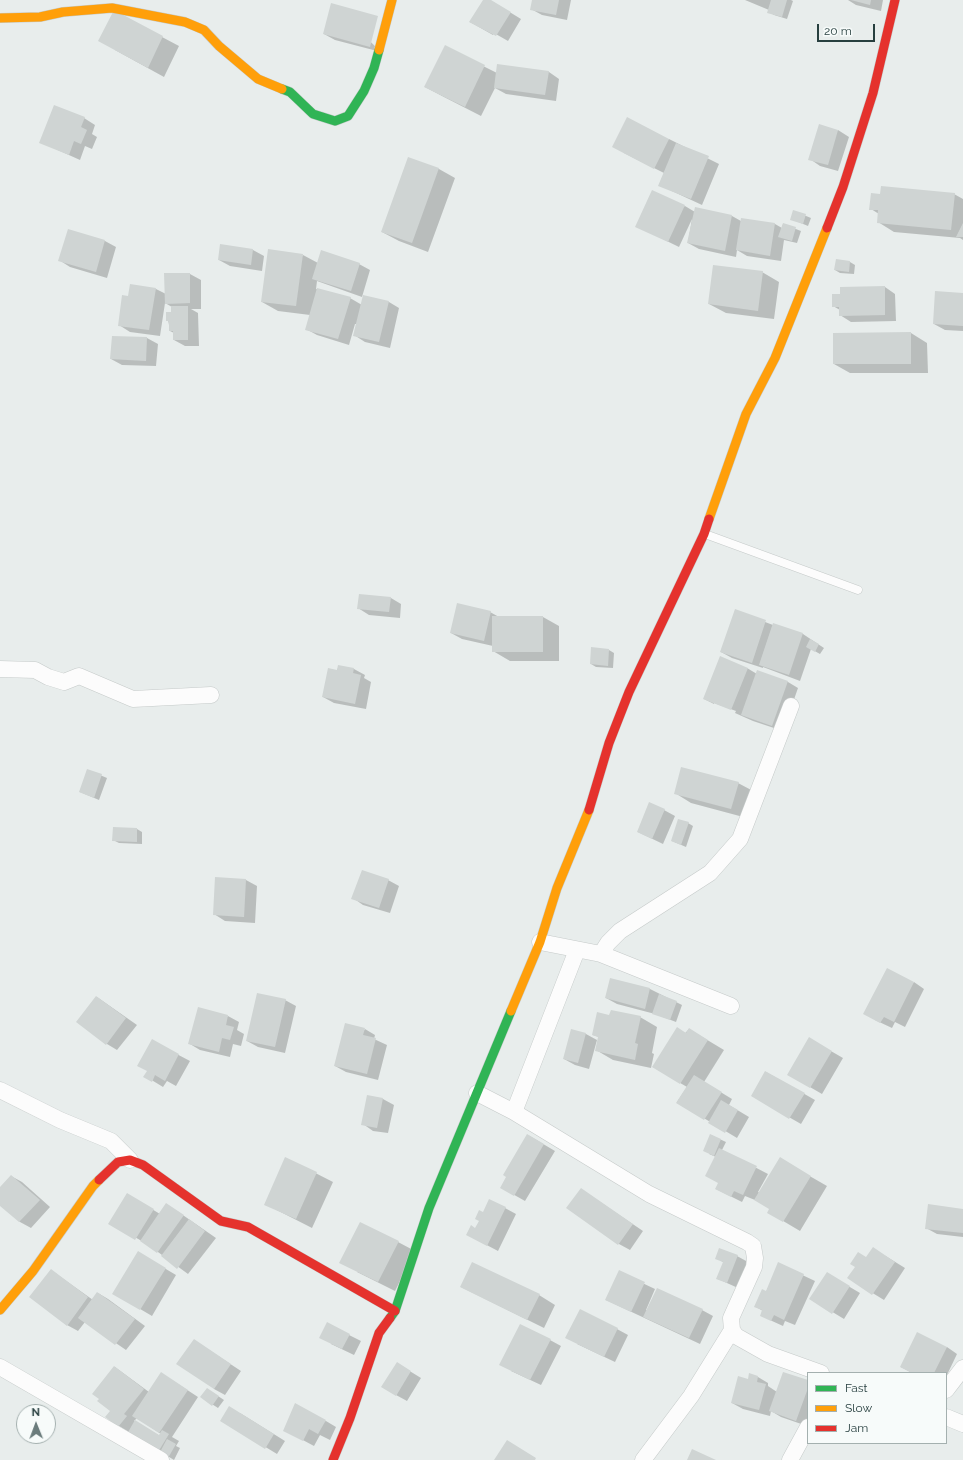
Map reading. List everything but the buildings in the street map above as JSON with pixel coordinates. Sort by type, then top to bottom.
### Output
[{"type":"street","points":[[0,18],[40,17],[62,12],[112,8],[185,22],[204,30],[218,46],[258,79],[290,92],[313,114],[335,121],[348,116],[364,91],[374,68],[392,0]]},
{"type":"street","points":[[333,1460],[350,1418],[378,1333],[395,1312],[429,1208],[540,942],[557,888],[590,807],[609,743],[629,692],[665,613],[704,534],[746,414],[775,358],[843,187],[873,92],[895,0]]},
{"type":"street","points":[[0,669],[35,670],[48,677],[64,682],[79,676],[133,699],[211,696]]},
{"type":"street","points":[[601,954],[608,943],[620,931],[710,873],[740,839],[791,706]]},
{"type":"street","points":[[540,942],[601,954],[732,1006]]},
{"type":"street","points":[[514,1112],[577,950]]},
{"type":"street","points":[[0,1090],[60,1120],[111,1141],[130,1160],[143,1165],[221,1221],[248,1227],[395,1312]]},
{"type":"street","points":[[477,1093],[514,1112],[649,1194],[753,1246],[755,1258],[754,1266],[731,1318],[732,1330],[736,1336],[768,1354],[818,1372]]},
{"type":"street","points":[[0,1310],[32,1271],[93,1186],[118,1162],[130,1160]]},
{"type":"street","points":[[642,1460],[691,1396],[732,1330]]},
{"type":"street","points":[[0,1367],[161,1460]]},
{"type":"street","points":[[947,1389],[963,1368]]},
{"type":"street","points":[[947,1417],[963,1424]]},
{"type":"street","points":[[790,1460],[807,1429]]},
{"type":"lane","points":[[704,534],[858,590]]},
{"type":"traffic: fast","points":[[282,89],[290,92],[313,114],[335,121],[348,116],[364,91],[374,68],[379,50]]},
{"type":"traffic: fast","points":[[390,1318],[395,1311],[429,1208],[511,1011]]},
{"type":"traffic: slow","points":[[379,50],[392,0]]},
{"type":"traffic: slow","points":[[0,18],[40,17],[63,12],[112,8],[185,22],[204,30],[219,46],[258,79],[282,89]]},
{"type":"traffic: slow","points":[[709,519],[746,414],[775,358],[827,228]]},
{"type":"traffic: slow","points":[[511,1011],[540,942],[557,888],[589,810]]},
{"type":"traffic: slow","points":[[0,1310],[33,1271],[93,1186],[99,1180]]},
{"type":"traffic: jam","points":[[827,228],[843,187],[873,93],[895,0]]},
{"type":"traffic: jam","points":[[589,810],[609,743],[629,692],[704,534],[709,519]]},
{"type":"traffic: jam","points":[[99,1180],[118,1162],[130,1160],[143,1165],[221,1221],[248,1227],[395,1311]]},
{"type":"traffic: jam","points":[[333,1460],[350,1418],[379,1333],[390,1318]]}]
